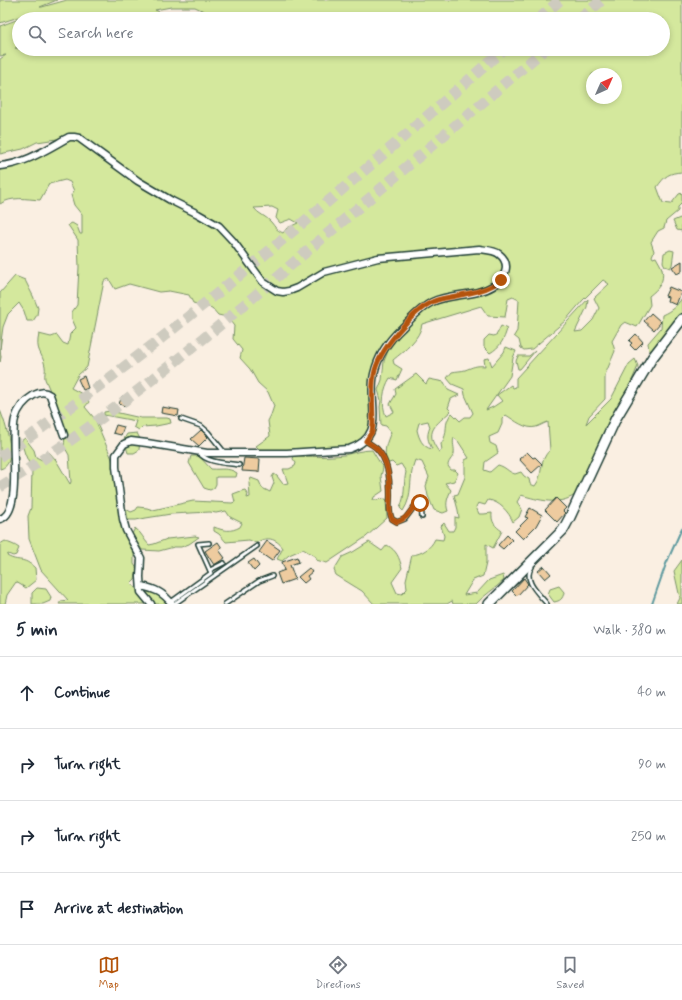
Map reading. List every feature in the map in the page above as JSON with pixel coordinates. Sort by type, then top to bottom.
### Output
[{"type":"main road","points":[[489,604],[563,530],[616,418],[652,358],[682,319]]},
{"type":"street","points":[[0,166],[23,161],[69,137],[79,138],[138,181],[172,202],[219,226],[233,241],[263,282],[271,288],[282,292],[297,288],[324,272],[378,258],[479,249],[492,251],[499,254],[504,258],[507,264],[506,272],[501,280],[494,286],[485,290],[443,298],[432,302],[423,307],[400,329],[382,352],[374,375],[372,432],[366,441],[358,446],[349,449],[287,453],[225,453],[196,451],[132,441],[124,444],[116,455],[116,467],[123,519],[126,530],[141,558],[141,592],[151,604]]},
{"type":"street","points":[[0,519],[7,515],[10,511],[13,500],[14,421],[22,404],[40,392],[46,392],[50,395],[64,435]]},
{"type":"street","points":[[141,586],[154,589],[172,603]]},
{"type":"lane","points":[[181,419],[201,426],[205,429],[225,453]]},
{"type":"lane","points":[[366,441],[377,449],[387,467],[390,481],[389,510],[392,519],[397,522],[405,519],[417,503],[420,503],[421,505],[422,517]]},
{"type":"lane","points":[[196,451],[202,457],[211,461],[239,465]]},
{"type":"lane","points":[[172,603],[211,573],[198,544],[209,542]]},
{"type":"lane","points":[[172,603],[257,546]]},
{"type":"lane","points":[[543,551],[529,570],[528,575],[529,580],[547,604]]},
{"type":"lane","points":[[210,570],[224,563]]},
{"type":"lane","points":[[225,604],[259,581],[272,576]]},
{"type":"green space","points":[[0,0],[57,0],[40,7],[42,7],[67,0],[682,0],[682,172],[673,173],[667,176],[657,187],[663,203],[671,204],[679,194],[682,193],[682,203],[678,207],[678,211],[666,221],[664,228],[658,231],[651,242],[654,251],[652,256],[653,258],[656,257],[662,269],[662,281],[658,288],[649,296],[650,305],[637,327],[625,322],[621,325],[612,341],[615,351],[605,375],[605,399],[589,416],[586,424],[611,399],[629,364],[635,359],[638,366],[630,385],[610,418],[575,495],[562,500],[548,501],[521,495],[517,502],[522,509],[519,517],[513,522],[509,514],[496,502],[488,500],[485,505],[478,503],[476,507],[479,514],[492,513],[494,524],[502,531],[493,548],[486,544],[486,563],[483,576],[473,580],[464,595],[477,593],[489,580],[503,575],[504,580],[476,604],[453,604],[452,601],[447,604],[374,604],[362,591],[336,575],[334,570],[342,557],[369,542],[382,551],[387,545],[399,557],[402,568],[392,582],[397,593],[402,594],[407,589],[406,580],[412,555],[426,550],[435,539],[443,540],[444,536],[441,526],[444,523],[449,531],[453,531],[455,527],[455,517],[459,518],[454,495],[458,494],[465,477],[465,460],[469,458],[458,441],[454,438],[454,454],[448,466],[451,470],[455,470],[458,473],[454,481],[445,483],[451,490],[447,503],[448,511],[443,513],[434,510],[428,496],[426,486],[429,477],[422,462],[415,460],[409,499],[403,511],[400,508],[403,499],[406,472],[401,464],[396,466],[392,462],[386,462],[386,447],[391,432],[386,426],[381,425],[381,400],[378,390],[382,380],[384,361],[388,351],[398,336],[377,360],[369,428],[364,437],[353,445],[340,448],[260,450],[256,446],[270,436],[268,421],[274,406],[268,392],[258,383],[250,369],[240,358],[242,350],[233,339],[234,326],[227,317],[218,315],[212,308],[193,303],[189,295],[169,291],[159,292],[129,284],[115,289],[109,279],[104,281],[87,367],[78,375],[71,388],[86,396],[89,402],[85,407],[95,419],[112,459],[119,499],[134,547],[134,564],[137,569],[135,579],[131,583],[149,604],[59,604],[61,601],[68,600],[41,570],[29,539],[28,516],[31,508],[32,470],[21,441],[25,438],[34,450],[36,457],[42,460],[49,452],[56,460],[70,484],[69,455],[64,446],[65,438],[62,421],[45,379],[45,366],[38,348],[38,340],[39,334],[51,337],[57,335],[63,343],[68,345],[70,334],[76,328],[72,319],[72,312],[77,305],[79,267],[78,240],[68,225],[72,223],[77,226],[80,234],[82,234],[82,215],[74,205],[71,195],[74,191],[70,182],[65,180],[49,184],[40,200],[14,199],[4,201],[0,204],[0,168],[15,166],[42,156],[49,151],[57,139],[37,142],[23,149],[0,154],[0,59],[6,55],[0,56],[0,26],[12,22],[12,56],[670,56],[670,12],[206,12],[195,7],[171,7],[155,10],[160,12],[12,12],[12,19],[0,23]],"holes":[[[272,207],[278,210],[276,218],[280,223],[291,219],[298,223],[287,228],[283,233],[254,208]],[[603,280],[609,284],[594,298],[599,308],[593,320],[582,331],[575,332],[587,307],[588,299],[516,378],[516,387],[513,388],[511,385],[497,395],[502,401],[493,407],[486,410],[510,376],[513,358],[516,351],[506,347],[504,352],[492,366],[489,358],[484,359],[485,366],[477,366],[452,372],[447,378],[452,384],[464,389],[473,413],[470,417],[465,417],[460,421],[452,413],[447,421],[444,439],[441,444],[442,450],[439,452],[432,439],[433,429],[451,411],[448,408],[451,399],[459,395],[448,390],[444,382],[429,379],[426,384],[416,374],[395,389],[396,394],[390,404],[394,412],[386,416],[383,402],[386,387],[390,378],[397,380],[402,369],[394,364],[393,360],[415,340],[422,324],[481,306],[488,316],[505,317],[508,299],[513,297],[519,300],[517,331],[514,336],[519,340],[521,348],[524,350],[532,349],[565,321]],[[506,415],[520,424],[532,428],[548,422],[550,450],[546,454],[542,463],[538,482],[535,486],[530,484],[529,479],[521,472],[515,474],[498,465],[490,472],[484,470],[485,462],[498,453],[496,446],[490,443],[489,437],[498,433],[502,424],[502,419]],[[428,421],[430,427],[428,438],[432,449],[423,444],[417,430],[419,423]]]},
{"type":"green space","points":[[680,218],[682,220],[682,231],[677,230],[673,221]]},
{"type":"green space","points":[[670,250],[674,251],[672,265],[670,268],[665,266],[663,262],[664,253]]},
{"type":"green space","points":[[15,276],[25,280],[38,308],[37,315],[33,321],[27,321],[24,311],[19,303],[8,314],[3,327],[0,349],[0,293]]},
{"type":"green space","points":[[682,298],[682,314],[653,349],[649,351],[648,343],[661,328],[662,315],[674,308]]},
{"type":"green space","points":[[501,326],[507,329],[504,337],[499,346],[490,353],[484,347],[484,340],[489,335],[494,336],[497,334]]},
{"type":"green space","points":[[535,351],[520,369],[518,369],[516,361],[518,356],[529,356]]},
{"type":"green space","points":[[0,410],[5,424],[10,452],[9,460],[6,466],[0,469]]},
{"type":"green space","points":[[110,411],[141,418],[167,418],[170,419],[171,423],[142,427],[139,430],[134,427],[136,421],[104,415],[104,412]]},
{"type":"green space","points":[[137,433],[140,439],[139,450],[134,453],[128,453],[124,439],[127,434]]},
{"type":"green space","points":[[372,450],[383,468],[381,476],[383,491],[374,497],[373,500],[386,499],[387,518],[366,537],[327,563],[316,560],[316,557],[303,549],[289,555],[282,561],[277,559],[283,548],[271,539],[263,539],[256,543],[249,540],[226,542],[214,531],[214,527],[224,530],[237,529],[242,523],[230,517],[226,511],[216,513],[171,514],[128,520],[126,509],[131,512],[136,510],[138,507],[153,510],[193,501],[232,503],[235,502],[233,494],[245,490],[248,494],[247,498],[250,497],[249,483],[251,478],[259,481],[262,488],[270,492],[274,483],[272,477],[274,474],[283,484],[288,483],[283,469],[289,469],[295,466],[296,463],[293,459],[294,455],[331,456]]},
{"type":"green space","points":[[191,456],[199,456],[211,469],[227,469],[234,471],[237,473],[236,477],[216,477],[216,484],[214,488],[210,490],[204,488],[189,463]]},
{"type":"green space","points":[[135,528],[149,545],[167,539],[195,536],[199,537],[189,544],[181,547],[174,547],[159,551],[142,550],[132,534]]},
{"type":"green space","points":[[5,541],[19,548],[16,555],[13,556],[8,554],[7,556],[31,564],[35,568],[36,580],[26,588],[16,582],[7,595],[5,604],[0,604],[0,544]]},
{"type":"green space","points":[[682,560],[682,604],[677,604],[680,598],[674,571]]},
{"type":"green space","points":[[559,586],[564,594],[561,599],[554,602],[548,594],[550,589]]},
{"type":"green space","points":[[37,588],[46,589],[51,597],[50,601],[43,604],[32,604],[32,593]]},
{"type":"green space","points":[[146,588],[163,597],[169,604],[156,604],[147,595]]},
{"type":"building","points":[[682,261],[682,271],[677,274],[672,267]]},
{"type":"building","points":[[669,287],[681,292],[676,305],[667,301],[668,297],[665,296]]},
{"type":"building","points":[[651,313],[661,322],[654,330],[644,321]]},
{"type":"building","points":[[636,334],[643,342],[635,350],[630,345],[632,343],[629,341]]},
{"type":"building","points":[[84,376],[88,388],[83,390],[78,379]]},
{"type":"building","points":[[122,396],[128,398],[125,406],[119,404]]},
{"type":"building","points":[[162,407],[179,410],[178,416],[161,413]]},
{"type":"building","points":[[116,425],[124,427],[121,435],[113,433]]},
{"type":"building","points":[[201,430],[208,437],[199,446],[191,439]]},
{"type":"building","points":[[527,452],[542,464],[532,473],[519,459]]},
{"type":"building","points":[[244,458],[260,459],[259,472],[242,471]]},
{"type":"building","points":[[556,498],[566,508],[563,511],[565,513],[557,522],[545,510]]},
{"type":"building","points":[[530,508],[542,515],[536,526],[523,539],[515,531],[528,518],[525,517]]},
{"type":"building","points":[[507,535],[512,540],[503,549],[498,545]]},
{"type":"building","points":[[267,541],[280,550],[272,561],[259,552]]},
{"type":"building","points":[[218,542],[222,548],[219,550],[225,558],[214,565],[205,551]]},
{"type":"building","points":[[297,557],[299,562],[290,565],[295,579],[281,584],[277,573],[285,570],[282,562]]},
{"type":"building","points":[[254,559],[259,566],[254,571],[248,563]]},
{"type":"building","points":[[544,566],[551,574],[545,579],[538,571]]},
{"type":"building","points":[[309,568],[312,572],[307,576],[309,579],[304,583],[298,577]]},
{"type":"building","points":[[524,578],[528,584],[517,596],[512,591]]},
{"type":"waterway","points":[[652,604],[666,564],[682,528]]},
{"type":"tunnel","points":[[547,12],[560,0]]},
{"type":"tunnel","points":[[588,12],[602,0]]},
{"type":"tunnel","points":[[0,457],[98,387],[200,307],[332,198],[496,56]]},
{"type":"tunnel","points":[[0,487],[82,432],[199,342],[537,56]]},
{"type":"route","points":[[420,503],[417,503],[405,519],[401,521],[394,521],[390,517],[390,481],[387,467],[377,449],[366,441],[372,432],[374,375],[378,362],[382,352],[400,329],[423,307],[443,298],[485,290],[494,286],[501,280]]}]
